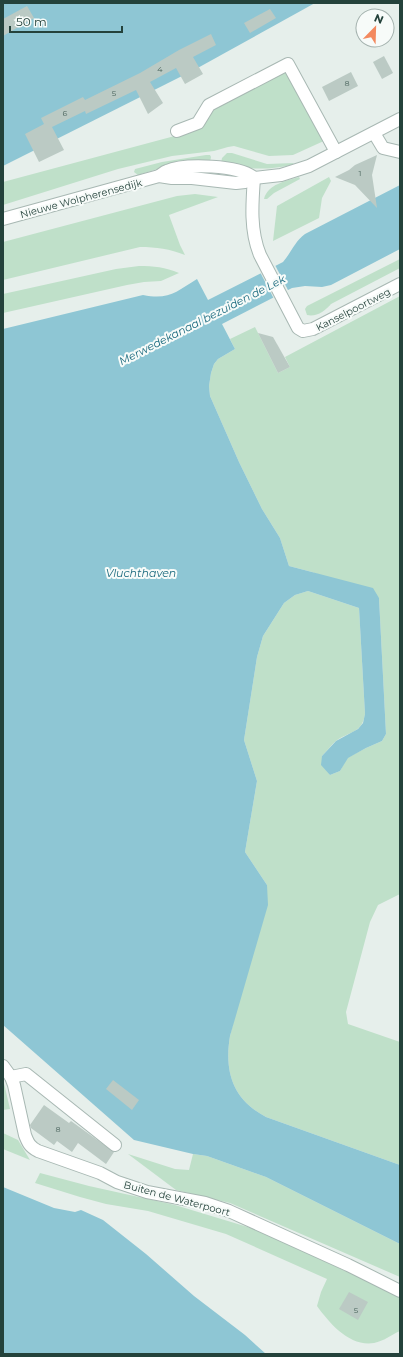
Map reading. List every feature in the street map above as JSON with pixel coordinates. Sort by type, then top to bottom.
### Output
[{"type":"street","points":[[178,131],[198,123],[209,105],[288,64],[336,152]]},
{"type":"street","name":"Nieuwe Wolpherensedijk","points":[[3,219],[159,176],[166,171],[179,168],[202,166],[218,167],[245,172],[254,178],[281,175],[309,166],[400,119]]},
{"type":"street","points":[[374,133],[383,148],[400,152]]},
{"type":"street","name":"Kanselpoortweg","points":[[254,178],[252,204],[254,232],[258,249],[298,328],[307,331],[320,326],[400,284]]},
{"type":"street","name":"Buiten de Waterpoort","points":[[3,1066],[11,1077],[27,1141],[31,1147],[38,1151],[100,1173],[117,1182],[147,1192],[205,1203],[229,1211],[343,1263],[400,1291]]},
{"type":"street","points":[[11,1077],[26,1074],[115,1145]]},
{"type":"green space","points":[[286,67],[326,140],[293,155],[269,156],[234,146],[214,151],[172,156],[118,169],[3,205],[3,182],[197,130],[211,110]]},
{"type":"green space","points":[[227,153],[232,153],[267,164],[294,163],[291,165],[272,168],[240,167],[221,163],[222,158]]},
{"type":"green space","points":[[210,155],[210,162],[164,167],[138,175],[134,172],[135,169],[162,162]]},
{"type":"green space","points":[[299,177],[300,179],[274,193],[267,199],[264,199],[269,190],[273,187]]},
{"type":"green space","points":[[329,177],[331,181],[322,198],[319,218],[273,241],[277,206]]},
{"type":"green space","points":[[195,194],[218,197],[169,215],[185,255],[174,251],[152,247],[140,247],[3,280],[3,242],[177,196]]},
{"type":"green space","points":[[400,259],[400,268],[331,304],[320,313],[307,315],[305,309],[307,306]]},
{"type":"green space","points":[[139,266],[159,267],[179,273],[161,281],[127,285],[3,313],[3,294],[116,269]]},
{"type":"green space","points":[[400,296],[400,894],[378,905],[370,922],[346,1012],[348,1024],[400,1042],[400,1165],[266,1117],[246,1102],[233,1084],[230,1073],[228,1049],[230,1036],[267,885],[245,852],[257,781],[244,740],[257,657],[263,636],[284,603],[295,595],[308,591],[359,608],[365,714],[358,729],[332,744],[322,756],[330,775],[340,771],[347,758],[382,741],[386,734],[379,598],[312,572],[289,566],[280,538],[262,509],[239,462],[210,396],[209,386],[214,364],[218,359],[235,349],[230,339],[255,327],[278,373],[290,367],[285,357]]},
{"type":"green space","points":[[3,1079],[10,1109],[3,1110]]},
{"type":"green space","points":[[3,1133],[18,1140],[30,1160],[3,1149]]},
{"type":"green space","points":[[128,1154],[175,1169],[189,1170],[193,1154],[207,1156],[266,1177],[400,1244],[400,1277],[230,1203],[176,1190]]},
{"type":"green space","points":[[40,1173],[89,1186],[175,1205],[261,1231],[400,1297],[400,1331],[374,1343],[365,1343],[349,1338],[334,1327],[317,1306],[327,1279],[226,1234],[148,1211],[106,1204],[35,1183]]},
{"type":"water","points":[[3,3],[315,3],[194,70],[3,166]]},
{"type":"water","name":"Vluchthaven","points":[[400,185],[400,249],[331,285],[322,287],[305,286],[292,288],[222,324],[235,349],[218,359],[214,364],[209,386],[210,396],[239,462],[262,509],[280,538],[289,566],[373,588],[379,598],[386,734],[382,741],[348,758],[340,771],[330,775],[321,765],[322,756],[336,741],[358,729],[363,723],[365,714],[359,608],[308,591],[295,595],[284,603],[263,636],[257,657],[244,740],[257,781],[245,852],[267,885],[268,905],[230,1036],[228,1061],[230,1073],[233,1084],[246,1102],[266,1117],[400,1165],[400,1244],[266,1177],[207,1156],[134,1140],[3,1025],[3,329],[143,295],[166,296],[178,291],[197,279],[208,300],[283,262],[298,240],[305,234]]},
{"type":"water","points":[[3,1187],[54,1208],[75,1212],[81,1210],[103,1220],[146,1254],[194,1296],[245,1335],[266,1354],[3,1354]]},
{"type":"pier","points":[[275,265],[289,292],[274,299],[260,272]]},
{"type":"building","points":[[27,6],[34,18],[3,36],[3,19]]},
{"type":"building","points":[[270,9],[276,18],[250,33],[244,23]]},
{"type":"building","points":[[211,34],[216,45],[193,57],[203,74],[185,84],[176,68],[150,82],[163,103],[148,114],[136,90],[86,114],[85,111],[52,127],[64,150],[39,162],[25,134],[44,124],[41,118],[83,97],[85,100],[140,73],[179,50]]},
{"type":"building","points":[[384,56],[393,73],[382,79],[373,62]]},
{"type":"building","points":[[351,72],[358,86],[329,101],[322,87]]},
{"type":"building","points":[[377,155],[372,175],[377,208],[355,185],[335,177],[349,170],[355,165]]},
{"type":"building","points":[[258,333],[273,337],[290,367],[278,373]]},
{"type":"building","points":[[113,1080],[139,1100],[132,1110],[106,1089]]},
{"type":"building","points":[[44,1105],[69,1123],[71,1121],[114,1152],[106,1164],[78,1143],[72,1152],[57,1141],[54,1145],[31,1128],[30,1125]]},
{"type":"building","points":[[349,1292],[368,1302],[358,1320],[339,1309]]},
{"type":"water label","name":"Merwedekanaal bezuiden de Lek","points":[[202,320]]}]
